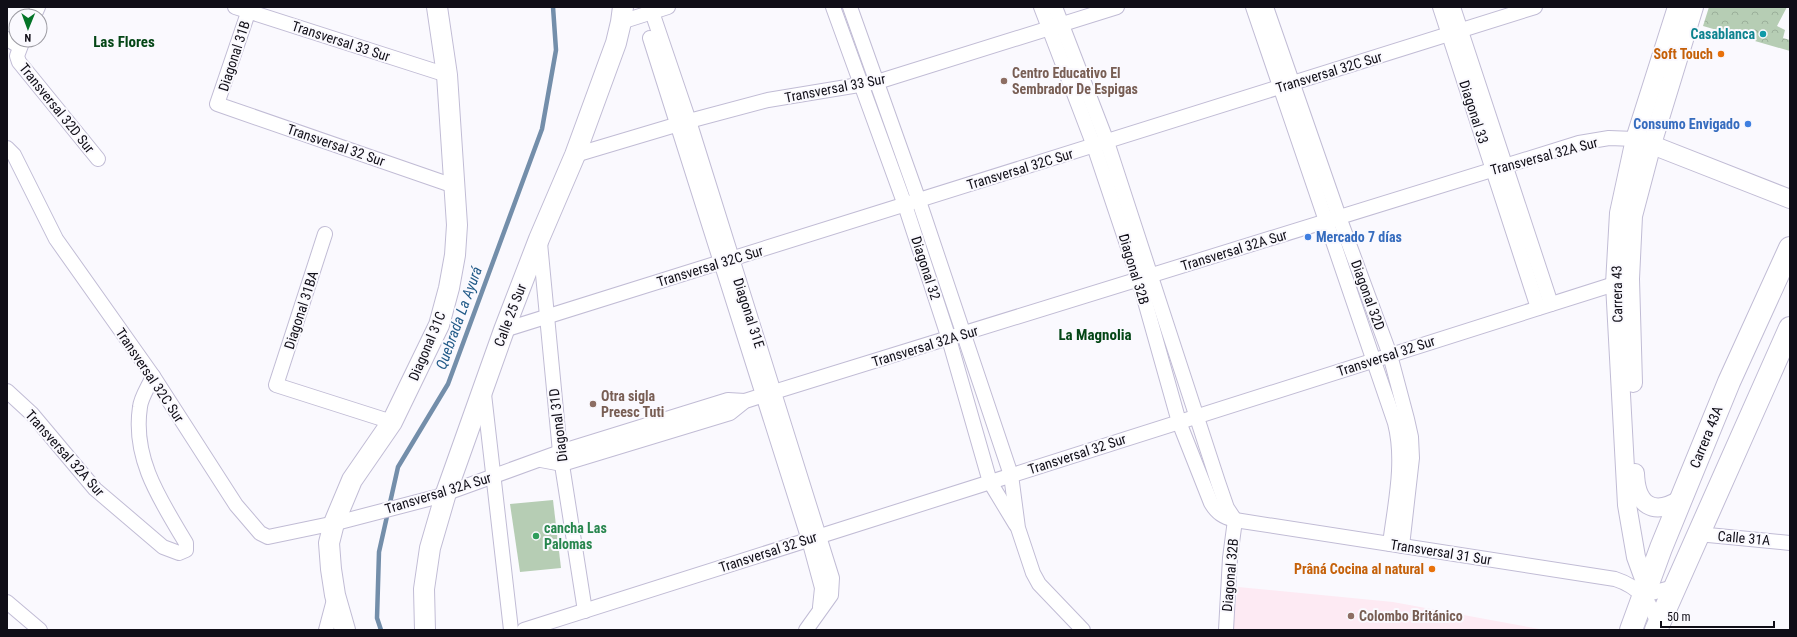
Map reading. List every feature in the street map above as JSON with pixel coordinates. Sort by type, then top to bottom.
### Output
[{"type":"main road","name":"Diagonal 31C","points":[[345,630],[335,596],[329,543],[341,521],[352,480],[392,422],[439,325],[449,288],[455,254],[457,225],[446,75],[437,7]]},
{"type":"main road","name":"Calle 25 Sur","points":[[425,630],[424,589],[438,496],[483,389],[539,239],[575,155],[616,43],[622,14]]},
{"type":"main road","name":"Carrera 43A","points":[[1631,630],[1645,591],[1729,382],[1790,248]]},
{"type":"main road","points":[[1658,628],[1674,587],[1789,332]]},
{"type":"street","name":"Transversal 33 Sur","points":[[234,7],[249,9],[446,75]]},
{"type":"street","points":[[622,14],[647,14],[668,7]]},
{"type":"street","name":"Diagonal 32","points":[[833,7],[905,205],[949,339],[990,482],[1018,528],[1039,584],[1082,630]]},
{"type":"street","name":"Diagonal 32","points":[[850,7],[919,201],[1011,475],[1018,528]]},
{"type":"street","name":"Diagonal 32B","points":[[1041,7],[1055,26],[1101,144],[1145,278],[1198,416],[1222,495],[1227,508],[1235,520],[1230,558],[1226,630]]},
{"type":"street","name":"Diagonal 32B","points":[[1055,7],[1055,26]]},
{"type":"street","name":"Transversal 33 Sur","points":[[575,155],[768,100],[877,82],[1116,7]]},
{"type":"street","name":"Diagonal 32D","points":[[1252,7],[1287,86]]},
{"type":"street","name":"Diagonal 32D","points":[[1266,7],[1287,86],[1333,219],[1399,439],[1400,456],[1396,545]]},
{"type":"street","name":"Diagonal 33","points":[[1440,7],[1455,33],[1545,306]]},
{"type":"street","name":"Diagonal 33","points":[[1453,7],[1455,33]]},
{"type":"street","name":"Transversal 32C Sur","points":[[504,330],[1287,86],[1535,7]]},
{"type":"street","name":"Carrera 43","points":[[1677,7],[1635,139],[1619,213],[1635,488],[1638,496],[1651,506],[1663,508],[1681,500]]},
{"type":"street","name":"Carrera 43","points":[[1645,591],[1636,557],[1627,504],[1623,281],[1633,216],[1652,144],[1694,7]]},
{"type":"street","name":"Diagonal 31B","points":[[217,104],[249,9]]},
{"type":"street","name":"Diagonal 31E","points":[[647,14],[684,123],[814,538],[822,588],[818,611],[806,630]]},
{"type":"street","name":"Transversal 32D Sur","points":[[16,48],[19,62],[98,159]]},
{"type":"street","name":"Transversal 32 Sur","points":[[217,104],[454,186]]},
{"type":"street","name":"Transversal 32A Sur","points":[[341,521],[438,496],[541,460],[561,458],[730,413],[745,401],[1579,143],[1609,138],[1635,139],[1652,144],[1790,199]]},
{"type":"street","name":"Transversal 32C Sur","points":[[7,148],[14,155],[56,239],[153,376],[236,505],[260,533],[268,536],[278,536],[341,521]]},
{"type":"street","name":"Diagonal 32D","points":[[1333,219],[1390,355],[1411,437],[1412,458],[1396,545]]},
{"type":"street","name":"Diagonal 31BA","points":[[325,234],[276,385],[392,422]]},
{"type":"street","name":"Diagonal 31D","points":[[539,239],[561,458],[585,611]]},
{"type":"street","name":"Diagonal 32B","points":[[1145,278],[1179,422],[1211,503],[1217,512],[1225,518],[1235,520]]},
{"type":"street","name":"Transversal 32 Sur","points":[[524,630],[1623,281]]},
{"type":"street","name":"Transversal 32A Sur","points":[[7,391],[32,414],[95,489],[163,547],[179,553],[186,550],[186,543],[155,492],[143,460],[138,428],[140,406],[153,376]]},
{"type":"street","points":[[483,389],[492,477],[511,630]]},
{"type":"street","name":"Transversal 31 Sur","points":[[1235,520],[1615,580],[1624,582],[1645,591]]},
{"type":"street","name":"Calle 31A","points":[[1698,534],[1790,543]]},
{"type":"street","points":[[1658,628],[1645,591],[1674,587]]},
{"type":"street","points":[[326,630],[335,596]]},
{"type":"street","points":[[7,602],[40,630]]},
{"type":"shaded area","name":"Colombo Británico","points":[[1238,587],[1393,602],[1545,630],[1232,630]]},
{"type":"green space","name":"Casablanca","points":[[1709,7],[1787,7],[1777,26],[1785,30],[1783,38],[1790,40],[1790,51],[1703,26]]},
{"type":"green space","name":"cancha Las Palomas","points":[[553,500],[561,568],[520,572],[510,504]]},
{"type":"waterway","name":"Quebrada La Ayurá","points":[[381,630],[377,618],[379,552],[398,467],[448,384],[542,129],[556,50],[553,7]]},
{"type":"place","name":"Casablanca","points":[[1763,34]]},
{"type":"place","name":"Soft Touch","points":[[1721,54]]},
{"type":"place","name":"Centro Educativo El Sembrador De Espigas","points":[[1004,81]]},
{"type":"place","name":"Consumo Envigado","points":[[1748,124]]},
{"type":"place","name":"Mercado 7 días","points":[[1308,237]]},
{"type":"place","name":"Otra sigla Preesc Tuti","points":[[593,404]]},
{"type":"place","name":"cancha Las Palomas","points":[[536,536]]},
{"type":"place","name":"Prâná Cocina al natural","points":[[1432,569]]},
{"type":"place","name":"Colombo Británico","points":[[1351,616]]},
{"type":"district","name":"Las Flores","points":[[124,42]]},
{"type":"district","name":"La Magnolia","points":[[1095,335]]}]
